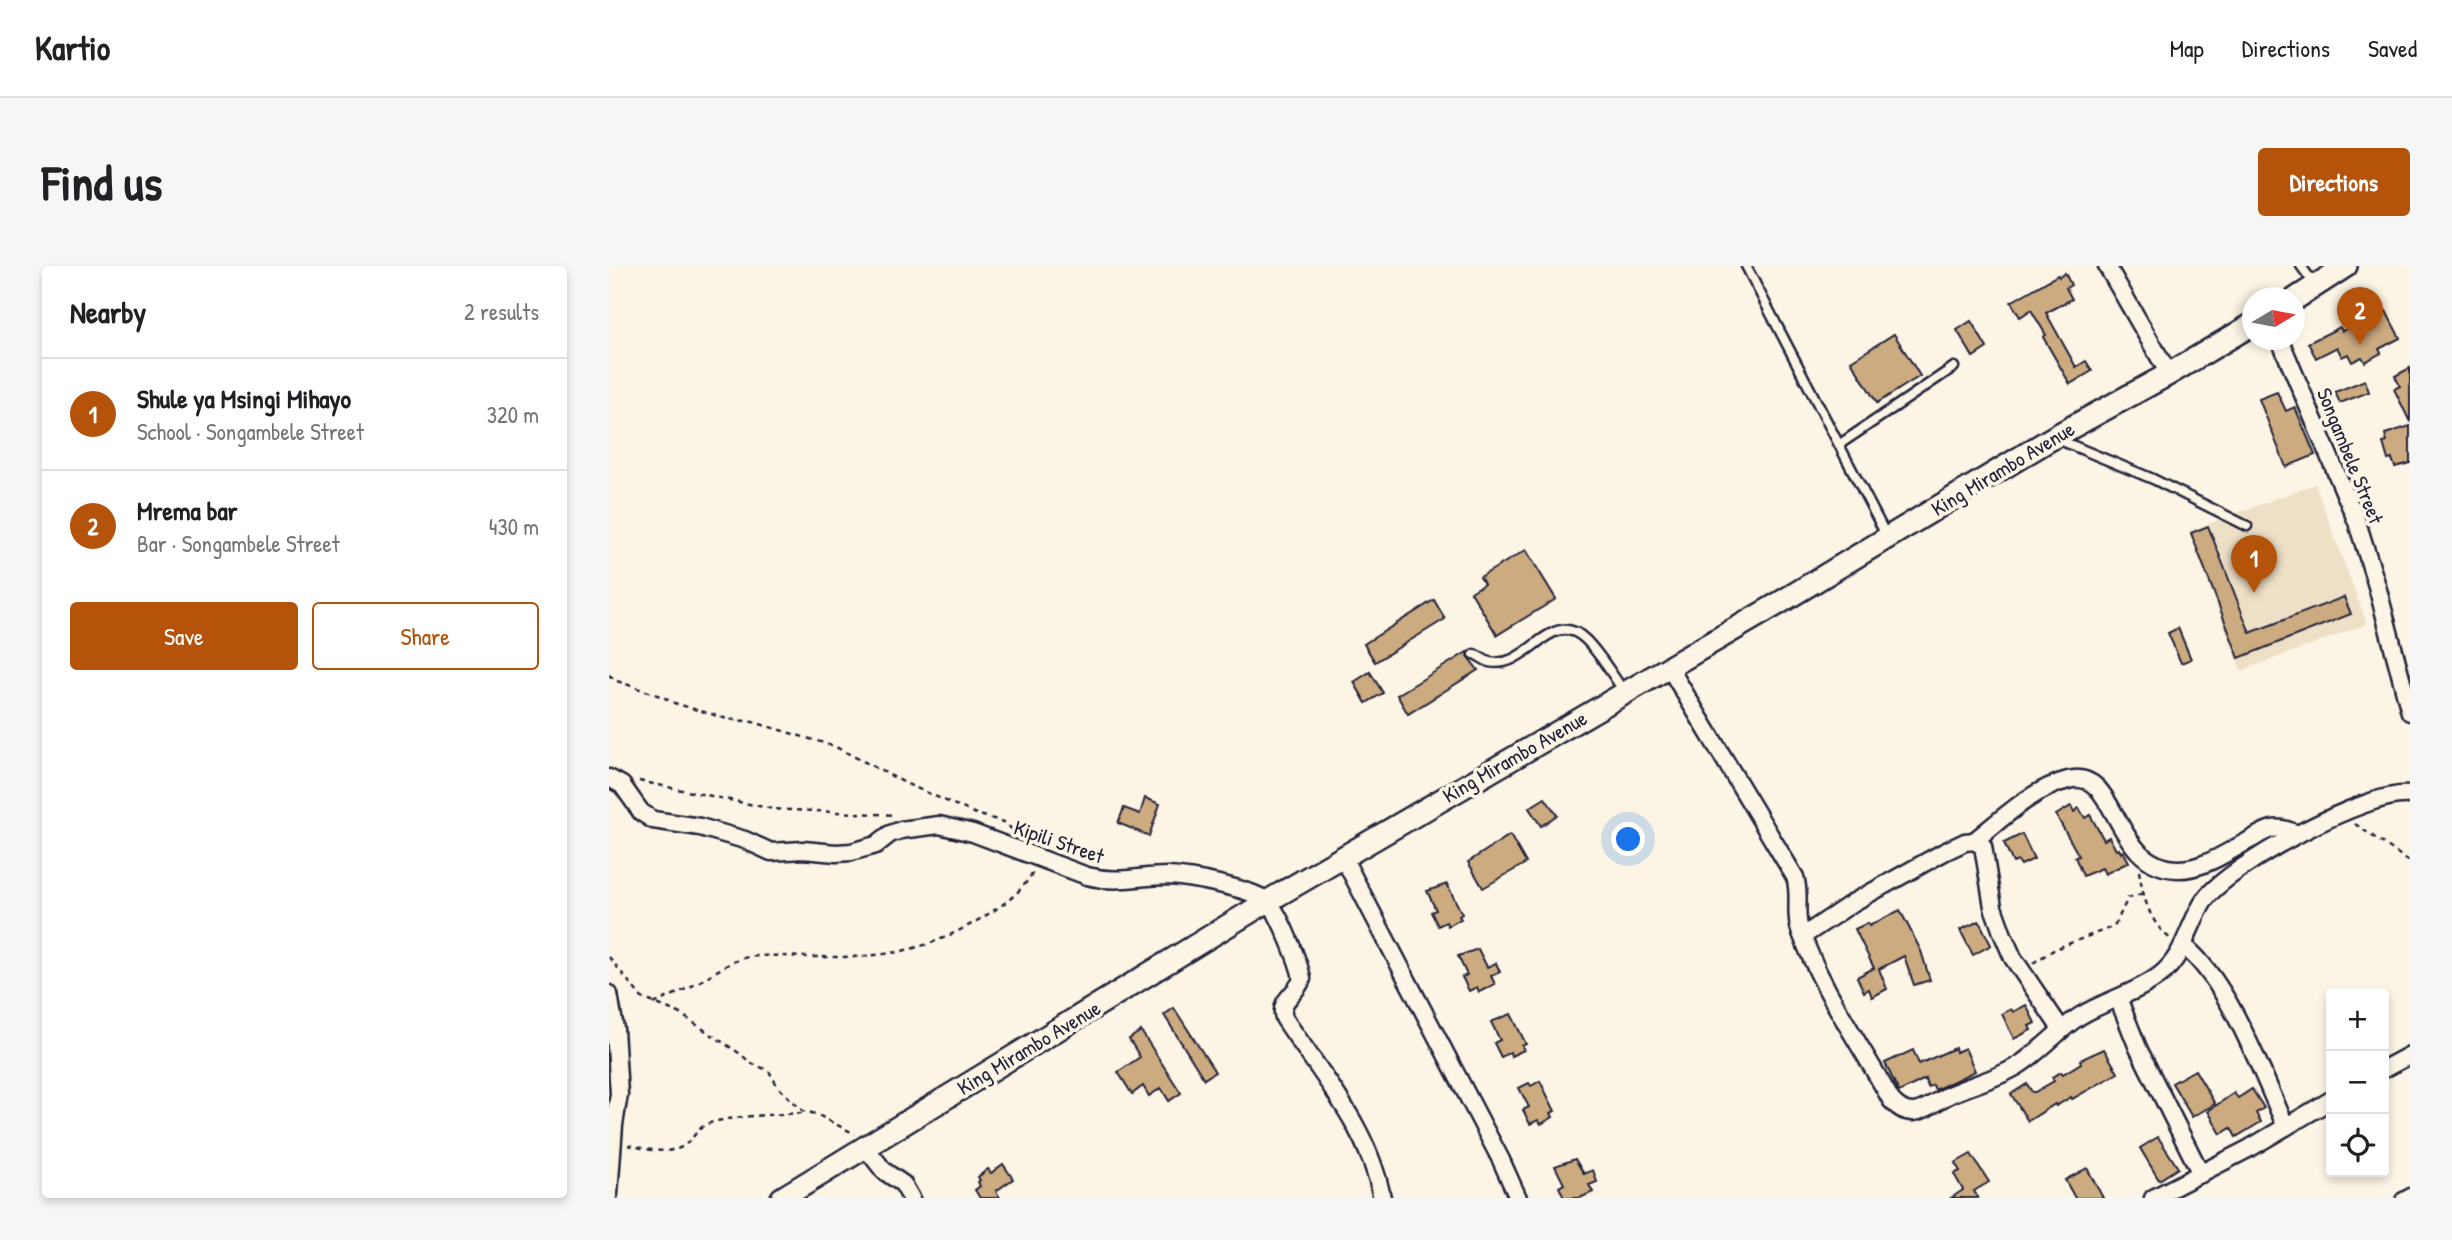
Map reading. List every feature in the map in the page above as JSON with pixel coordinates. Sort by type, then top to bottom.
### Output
[{"type":"main road","points":[[2305,292],[2346,266]]},
{"type":"main road","name":"King Mirambo Avenue","points":[[782,1198],[1268,901],[2242,330]]},
{"type":"street","points":[[2107,266],[2169,374]]},
{"type":"street","name":"Songambele Street","points":[[2284,350],[2357,523],[2377,586],[2410,712]]},
{"type":"street","points":[[1669,667],[1795,877],[1799,891],[1798,923],[1827,992],[1891,1100],[1900,1110],[1909,1113],[1919,1112],[1951,1094],[2008,1071],[2084,1014],[2161,975],[2184,946],[2204,901],[2218,884],[2266,851],[2298,834],[2340,815],[2403,795],[2410,782]]},
{"type":"street","name":"Kipili Street","points":[[612,779],[624,788],[641,812],[653,820],[700,827],[745,840],[771,852],[851,852],[876,845],[890,834],[901,830],[939,825],[957,828],[1106,881],[1180,877],[1226,886],[1268,901]]},
{"type":"street","points":[[1803,936],[1845,908],[1944,852],[1965,842],[1974,841],[2029,799],[2050,786],[2069,779],[2092,781],[2102,790],[2116,821],[2140,853],[2169,868],[2192,867],[2225,854],[2265,831],[2281,829],[2298,834]]},
{"type":"street","points":[[1974,841],[1983,846],[1993,907],[2003,935],[2022,973],[2061,1029]]},
{"type":"street","points":[[1343,857],[1501,1160],[1518,1198]]},
{"type":"street","points":[[1268,901],[1282,924],[1302,979],[1301,985],[1284,1003],[1281,1013],[1356,1125],[1370,1154],[1382,1198]]},
{"type":"street","points":[[2184,946],[2203,963],[2220,987],[2286,1127]]},
{"type":"street","points":[[609,994],[615,1029],[619,1094],[609,1194]]},
{"type":"street","points":[[2118,998],[2138,1048],[2201,1174]]},
{"type":"street","points":[[2389,1066],[2410,1055]]},
{"type":"street","points":[[2153,1198],[2326,1103]]},
{"type":"street","points":[[870,1146],[884,1171],[903,1184],[911,1198]]},
{"type":"lane","points":[[1746,266],[1887,538]]},
{"type":"lane","points":[[2301,266],[2315,285]]},
{"type":"lane","points":[[1840,444],[1954,367]]},
{"type":"lane","points":[[2054,438],[2153,479],[2248,526]]},
{"type":"lane","points":[[1474,654],[1488,662],[1511,660],[1523,655],[1550,632],[1560,629],[1573,632],[1585,638],[1625,694]]},
{"type":"lane","points":[[2401,1198],[2410,1194]]},
{"type":"path","points":[[609,675],[617,681],[663,696],[674,703],[728,719],[753,722],[834,746],[907,785],[976,814],[1004,822],[1018,836]]},
{"type":"path","points":[[612,779],[644,781],[773,809],[905,817]]},
{"type":"path","points":[[2340,815],[2410,862]]},
{"type":"path","points":[[2140,853],[2139,870],[2154,922],[2160,930],[2184,946]]},
{"type":"path","points":[[654,1004],[695,985],[721,967],[749,957],[773,955],[839,958],[884,955],[910,951],[937,942],[1017,894],[1029,880],[1041,858]]},
{"type":"path","points":[[2022,973],[2055,949],[2112,927],[2128,898],[2144,893]]},
{"type":"path","points":[[609,957],[638,995],[679,1013],[751,1063],[769,1071],[778,1087],[806,1112]]},
{"type":"path","points":[[613,1143],[662,1151],[675,1149],[688,1144],[703,1126],[709,1123],[806,1112],[816,1114],[870,1146]]},
{"type":"shaded area","points":[[2315,484],[2367,624],[2241,671],[2189,531]]},
{"type":"building","points":[[2065,273],[2071,285],[2066,288],[2072,299],[2046,313],[2076,367],[2086,361],[2092,371],[2070,384],[2031,310],[2020,317],[2011,302]]},
{"type":"building","points":[[2386,311],[2400,338],[2379,349],[2381,353],[2365,362],[2362,357],[2352,362],[2348,354],[2342,357],[2337,347],[2316,358],[2308,343],[2340,327],[2342,331]]},
{"type":"building","points":[[1971,321],[1987,348],[1973,357],[1957,330]]},
{"type":"building","points":[[1894,334],[1920,376],[1877,403],[1851,361]]},
{"type":"building","points":[[2410,368],[2410,422],[2394,389],[2400,386],[2395,376]]},
{"type":"building","points":[[2365,380],[2369,392],[2340,403],[2335,392]]},
{"type":"building","points":[[2277,392],[2286,411],[2295,407],[2315,455],[2286,467],[2259,399]]},
{"type":"building","points":[[2410,426],[2410,463],[2395,467],[2392,459],[2388,460],[2383,443],[2387,442],[2385,434]]},
{"type":"building","points":[[2208,526],[2250,633],[2344,597],[2351,614],[2239,658],[2191,533]]},
{"type":"building","points":[[1526,550],[1556,599],[1497,635],[1471,592],[1484,584],[1480,577]]},
{"type":"building","points":[[1434,600],[1445,619],[1375,662],[1364,644]]},
{"type":"building","points":[[2178,628],[2191,659],[2181,663],[2168,633]]},
{"type":"building","points":[[1467,652],[1478,670],[1408,714],[1397,695]]},
{"type":"building","points":[[1370,672],[1383,693],[1366,703],[1354,682]]},
{"type":"building","points":[[1145,798],[1160,804],[1149,836],[1118,823],[1124,808],[1140,814]]},
{"type":"building","points":[[1545,798],[1557,815],[1541,826],[1529,808]]},
{"type":"building","points":[[2071,806],[2074,812],[2079,808],[2085,818],[2090,815],[2104,840],[2109,837],[2116,850],[2119,849],[2121,853],[2123,851],[2129,862],[2105,874],[2102,868],[2083,876],[2075,857],[2079,856],[2056,815]]},
{"type":"building","points":[[2022,834],[2034,859],[2021,865],[2018,861],[2013,863],[2004,843]]},
{"type":"building","points":[[1510,835],[1526,863],[1483,888],[1468,862]]},
{"type":"building","points":[[1447,884],[1462,914],[1459,916],[1461,919],[1448,926],[1446,922],[1438,926],[1431,912],[1436,910],[1427,891]]},
{"type":"building","points":[[1900,910],[1921,951],[1930,980],[1914,985],[1904,956],[1879,969],[1887,989],[1872,997],[1869,989],[1864,992],[1857,977],[1874,968],[1855,929],[1868,923],[1869,926]]},
{"type":"building","points":[[1979,921],[1991,945],[1973,955],[1960,930]]},
{"type":"building","points":[[1478,949],[1487,967],[1496,963],[1500,972],[1491,976],[1495,984],[1479,992],[1477,987],[1469,991],[1462,977],[1467,975],[1458,956]]},
{"type":"building","points":[[2026,1005],[2035,1023],[2029,1026],[2031,1030],[2014,1039],[2002,1014]]},
{"type":"building","points":[[1174,1008],[1215,1072],[1204,1079],[1164,1015]]},
{"type":"building","points":[[1511,1014],[1526,1044],[1522,1046],[1524,1050],[1511,1056],[1510,1052],[1501,1057],[1494,1043],[1500,1040],[1491,1022]]},
{"type":"building","points":[[1141,1031],[1181,1093],[1169,1101],[1161,1088],[1149,1096],[1143,1086],[1132,1094],[1118,1072],[1140,1057],[1129,1039]]},
{"type":"building","points":[[1955,1048],[1956,1052],[1965,1048],[1975,1071],[1935,1090],[1933,1085],[1928,1087],[1925,1079],[1899,1092],[1885,1063],[1913,1050],[1919,1064]]},
{"type":"building","points":[[2104,1049],[2118,1073],[2072,1099],[2071,1097],[2056,1106],[2055,1104],[2028,1121],[2011,1094],[2027,1084],[2032,1092],[2035,1092],[2054,1081],[2052,1077],[2061,1072],[2063,1074],[2081,1063],[2080,1060]]},
{"type":"building","points":[[2195,1070],[2215,1104],[2192,1117],[2172,1083]]},
{"type":"building","points":[[1540,1081],[1555,1111],[1551,1113],[1553,1117],[1541,1124],[1538,1120],[1530,1124],[1523,1110],[1529,1107],[1519,1088]]},
{"type":"building","points":[[2252,1089],[2264,1108],[2256,1113],[2261,1122],[2236,1137],[2231,1128],[2221,1134],[2208,1111],[2234,1093],[2238,1098]]},
{"type":"building","points":[[2158,1137],[2178,1168],[2159,1180],[2140,1148]]},
{"type":"building","points":[[1971,1154],[1989,1182],[1974,1191],[1978,1198],[1951,1198],[1963,1190],[1954,1174],[1960,1171],[1955,1163]]},
{"type":"building","points":[[1575,1159],[1584,1174],[1593,1170],[1597,1182],[1589,1185],[1593,1192],[1580,1198],[1564,1198],[1559,1187],[1564,1184],[1555,1166]]},
{"type":"building","points":[[1003,1164],[1013,1179],[996,1191],[1000,1198],[980,1198],[975,1190],[980,1186],[978,1177],[988,1169],[991,1173]]},
{"type":"building","points":[[2087,1168],[2103,1198],[2075,1198],[2065,1180]]},
{"type":"place","name":"Mrema bar","points":[[2360,345]]},
{"type":"place","name":"Shule ya Msingi Mihayo","points":[[2254,593]]}]
